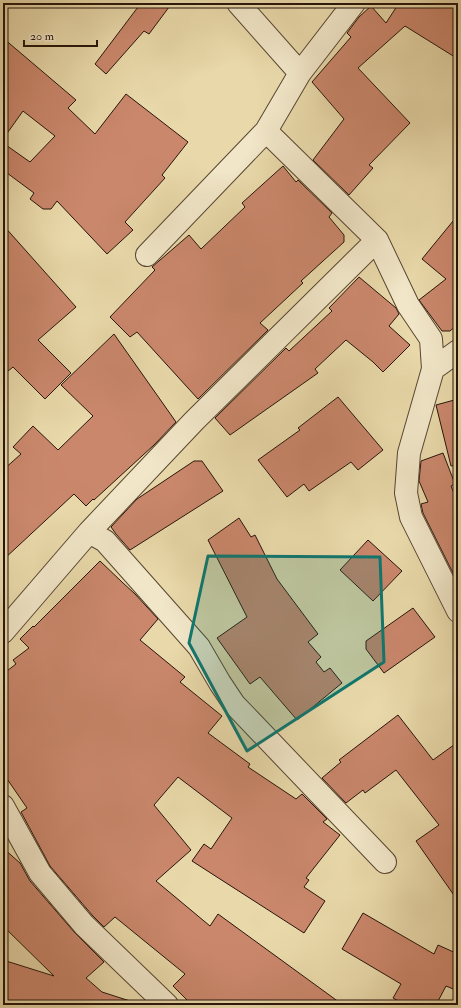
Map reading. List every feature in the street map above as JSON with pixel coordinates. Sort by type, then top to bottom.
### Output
[{"type":"street","points":[[238,3],[300,73]]},
{"type":"street","points":[[147,254],[266,132],[300,73],[354,3]]},
{"type":"street","points":[[266,132],[378,240],[408,305],[431,339],[433,370],[409,453],[406,493],[411,517],[458,611]]},
{"type":"street","points":[[3,632],[89,532],[194,420],[378,240]]},
{"type":"street","points":[[433,370],[458,351]]},
{"type":"street","points":[[89,532],[106,541],[199,647],[234,704],[386,862]]},
{"type":"street","points":[[3,806],[40,873],[84,925],[166,1005]]},
{"type":"highlighted area","points":[[208,556],[380,557],[384,662],[247,751],[189,643]]},
{"type":"building","points":[[141,3],[172,3],[149,34],[144,31],[106,74],[95,64]]},
{"type":"building","points":[[399,3],[458,3],[458,59],[405,26],[358,68],[410,123],[369,165],[373,168],[349,195],[313,160],[344,119],[312,82],[351,37],[347,33],[359,17],[371,6],[386,23]]},
{"type":"building","points":[[3,38],[76,100],[68,108],[95,134],[126,94],[188,142],[162,175],[165,178],[125,222],[133,230],[107,254],[57,201],[51,209],[43,209],[30,199],[34,193],[3,170],[3,143],[30,162],[55,136],[23,111],[3,139]]},
{"type":"building","points":[[283,166],[296,182],[298,180],[332,213],[329,217],[344,235],[344,242],[301,281],[303,283],[260,323],[268,330],[198,399],[137,332],[130,337],[110,317],[155,270],[152,267],[189,235],[201,249],[245,207],[242,203]]},
{"type":"building","points":[[458,215],[458,324],[450,331],[442,331],[419,300],[446,279],[422,259]]},
{"type":"building","points":[[3,225],[76,307],[38,340],[71,373],[45,399],[13,367],[3,375]]},
{"type":"building","points":[[359,277],[396,308],[399,314],[389,326],[410,345],[383,372],[346,340],[315,369],[318,373],[230,435],[215,418],[286,348],[289,351],[332,311],[329,308]]},
{"type":"building","points":[[114,334],[176,422],[154,445],[94,500],[93,499],[86,506],[74,494],[3,560],[3,470],[21,454],[13,447],[33,426],[58,450],[93,416],[61,385]]},
{"type":"building","points":[[338,397],[383,450],[358,470],[351,462],[309,491],[304,484],[287,497],[258,460],[300,430],[298,428]]},
{"type":"building","points":[[458,399],[458,465],[451,466],[436,405]]},
{"type":"building","points":[[443,453],[455,484],[451,486],[458,503],[458,583],[423,513],[421,504],[428,502],[419,481],[421,461]]},
{"type":"building","points":[[194,461],[202,461],[223,491],[130,550],[111,527],[137,499]]},
{"type":"building","points":[[239,518],[251,537],[255,535],[277,579],[318,634],[308,642],[321,657],[316,662],[324,672],[330,668],[342,683],[297,720],[260,677],[250,684],[217,638],[247,617],[208,540]]},
{"type":"building","points":[[368,540],[402,571],[373,601],[340,570]]},
{"type":"building","points":[[100,561],[135,594],[158,619],[140,640],[185,677],[180,682],[222,716],[208,733],[250,764],[248,767],[296,799],[302,794],[327,819],[323,822],[340,835],[306,878],[309,880],[304,887],[325,901],[304,933],[192,861],[204,844],[211,849],[232,818],[178,777],[154,805],[191,850],[156,881],[210,926],[218,914],[343,1005],[192,1005],[173,986],[185,974],[115,917],[104,927],[50,866],[21,812],[27,808],[3,773],[3,674],[16,664],[13,660],[29,648],[20,639]]},
{"type":"building","points":[[413,608],[435,637],[384,673],[366,649],[366,641]]},
{"type":"building","points":[[398,715],[433,760],[458,742],[458,901],[416,841],[439,825],[396,770],[365,793],[363,790],[346,803],[322,778],[341,762],[339,760]]},
{"type":"building","points":[[3,848],[20,863],[30,881],[75,933],[104,962],[86,978],[102,992],[130,1001],[129,1005],[3,1005],[3,960],[54,976],[3,926]]},
{"type":"building","points":[[363,913],[434,954],[438,945],[458,954],[458,991],[446,986],[436,1005],[406,1005],[393,998],[401,984],[342,949]]}]
